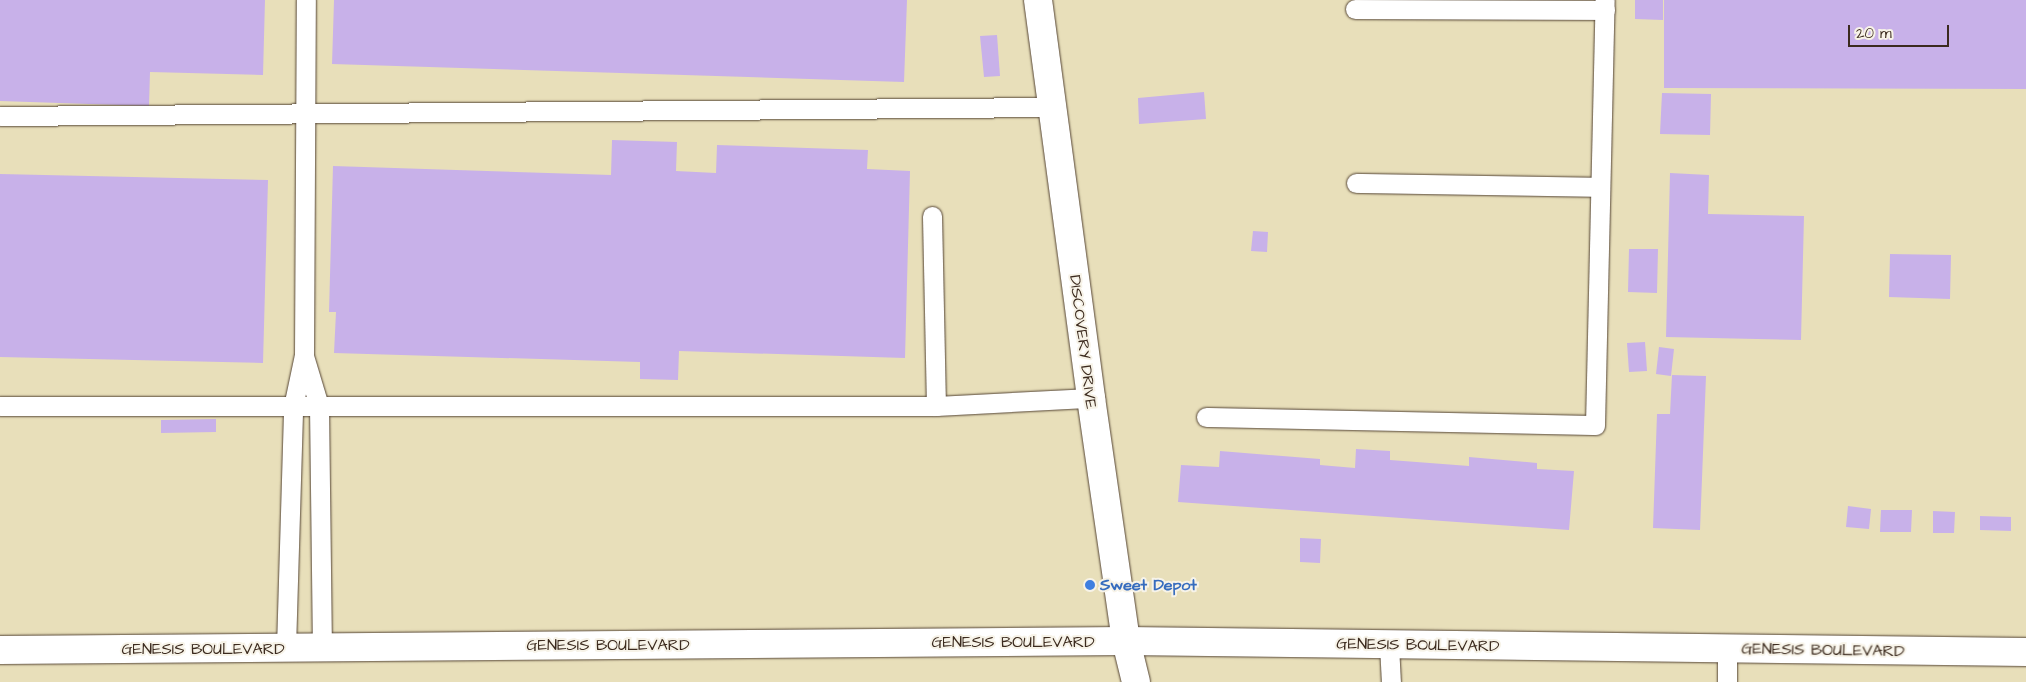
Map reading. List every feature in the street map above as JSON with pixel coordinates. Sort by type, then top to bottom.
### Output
[{"type":"street","name":"DISCOVERY DRIVE","points":[[1038,0],[1091,398],[1126,641],[1136,682]]},
{"type":"street","name":"GENESIS BOULEVARD","points":[[0,650],[1126,641],[1727,650],[2026,652]]},
{"type":"lane","points":[[286,648],[292,406],[304,355],[306,0]]},
{"type":"lane","points":[[1206,417],[1595,426],[1599,187],[1605,5],[1355,9]]},
{"type":"lane","points":[[0,116],[1053,107]]},
{"type":"lane","points":[[1356,183],[1599,187]]},
{"type":"lane","points":[[932,216],[936,406]]},
{"type":"lane","points":[[304,355],[319,406],[322,648]]},
{"type":"lane","points":[[0,406],[936,406],[1091,398]]},
{"type":"lane","points":[[1389,645],[1391,682]]},
{"type":"lane","points":[[1727,650],[1727,682]]},
{"type":"building","points":[[0,0],[265,0],[263,75],[150,72],[149,106],[0,101]]},
{"type":"building","points":[[334,0],[907,0],[904,82],[332,64]]},
{"type":"building","points":[[1635,0],[1663,0],[1663,20],[1635,19]]},
{"type":"building","points":[[1664,0],[2026,0],[2026,89],[1664,88]]},
{"type":"building","points":[[997,35],[1000,76],[984,77],[980,36]]},
{"type":"building","points":[[1204,92],[1206,119],[1139,124],[1138,98]]},
{"type":"building","points":[[1662,93],[1711,94],[1710,135],[1660,134]]},
{"type":"building","points":[[612,140],[677,142],[676,171],[716,173],[717,145],[868,150],[867,169],[910,171],[905,358],[679,351],[678,380],[640,379],[640,362],[334,353],[336,312],[329,312],[333,166],[611,175]]},
{"type":"building","points":[[1670,173],[1709,175],[1708,214],[1804,216],[1801,340],[1666,337]]},
{"type":"building","points":[[0,174],[268,180],[263,363],[0,357]]},
{"type":"building","points":[[1253,231],[1268,232],[1267,252],[1251,251]]},
{"type":"building","points":[[1629,249],[1658,249],[1657,293],[1628,292]]},
{"type":"building","points":[[1890,254],[1951,255],[1950,299],[1889,297]]},
{"type":"building","points":[[1645,342],[1647,371],[1629,372],[1627,343]]},
{"type":"building","points":[[1659,347],[1674,349],[1671,376],[1656,374]]},
{"type":"building","points":[[1672,375],[1706,376],[1700,530],[1653,528],[1657,414],[1670,414]]},
{"type":"building","points":[[216,419],[216,432],[161,433],[161,420]]},
{"type":"building","points":[[1356,449],[1390,451],[1390,460],[1469,466],[1469,457],[1537,463],[1537,469],[1574,471],[1569,530],[1178,502],[1181,465],[1219,467],[1220,451],[1320,459],[1320,465],[1355,468]]},
{"type":"building","points":[[1848,506],[1871,509],[1869,529],[1846,527]]},
{"type":"building","points":[[1881,510],[1912,510],[1911,532],[1880,532]]},
{"type":"building","points":[[1933,511],[1955,512],[1954,533],[1933,533]]},
{"type":"building","points":[[1980,516],[2011,517],[2011,531],[1980,530]]},
{"type":"building","points":[[1300,538],[1321,539],[1320,563],[1300,562]]},
{"type":"place","name":"Sweet Depot","points":[[1090,585]]}]
